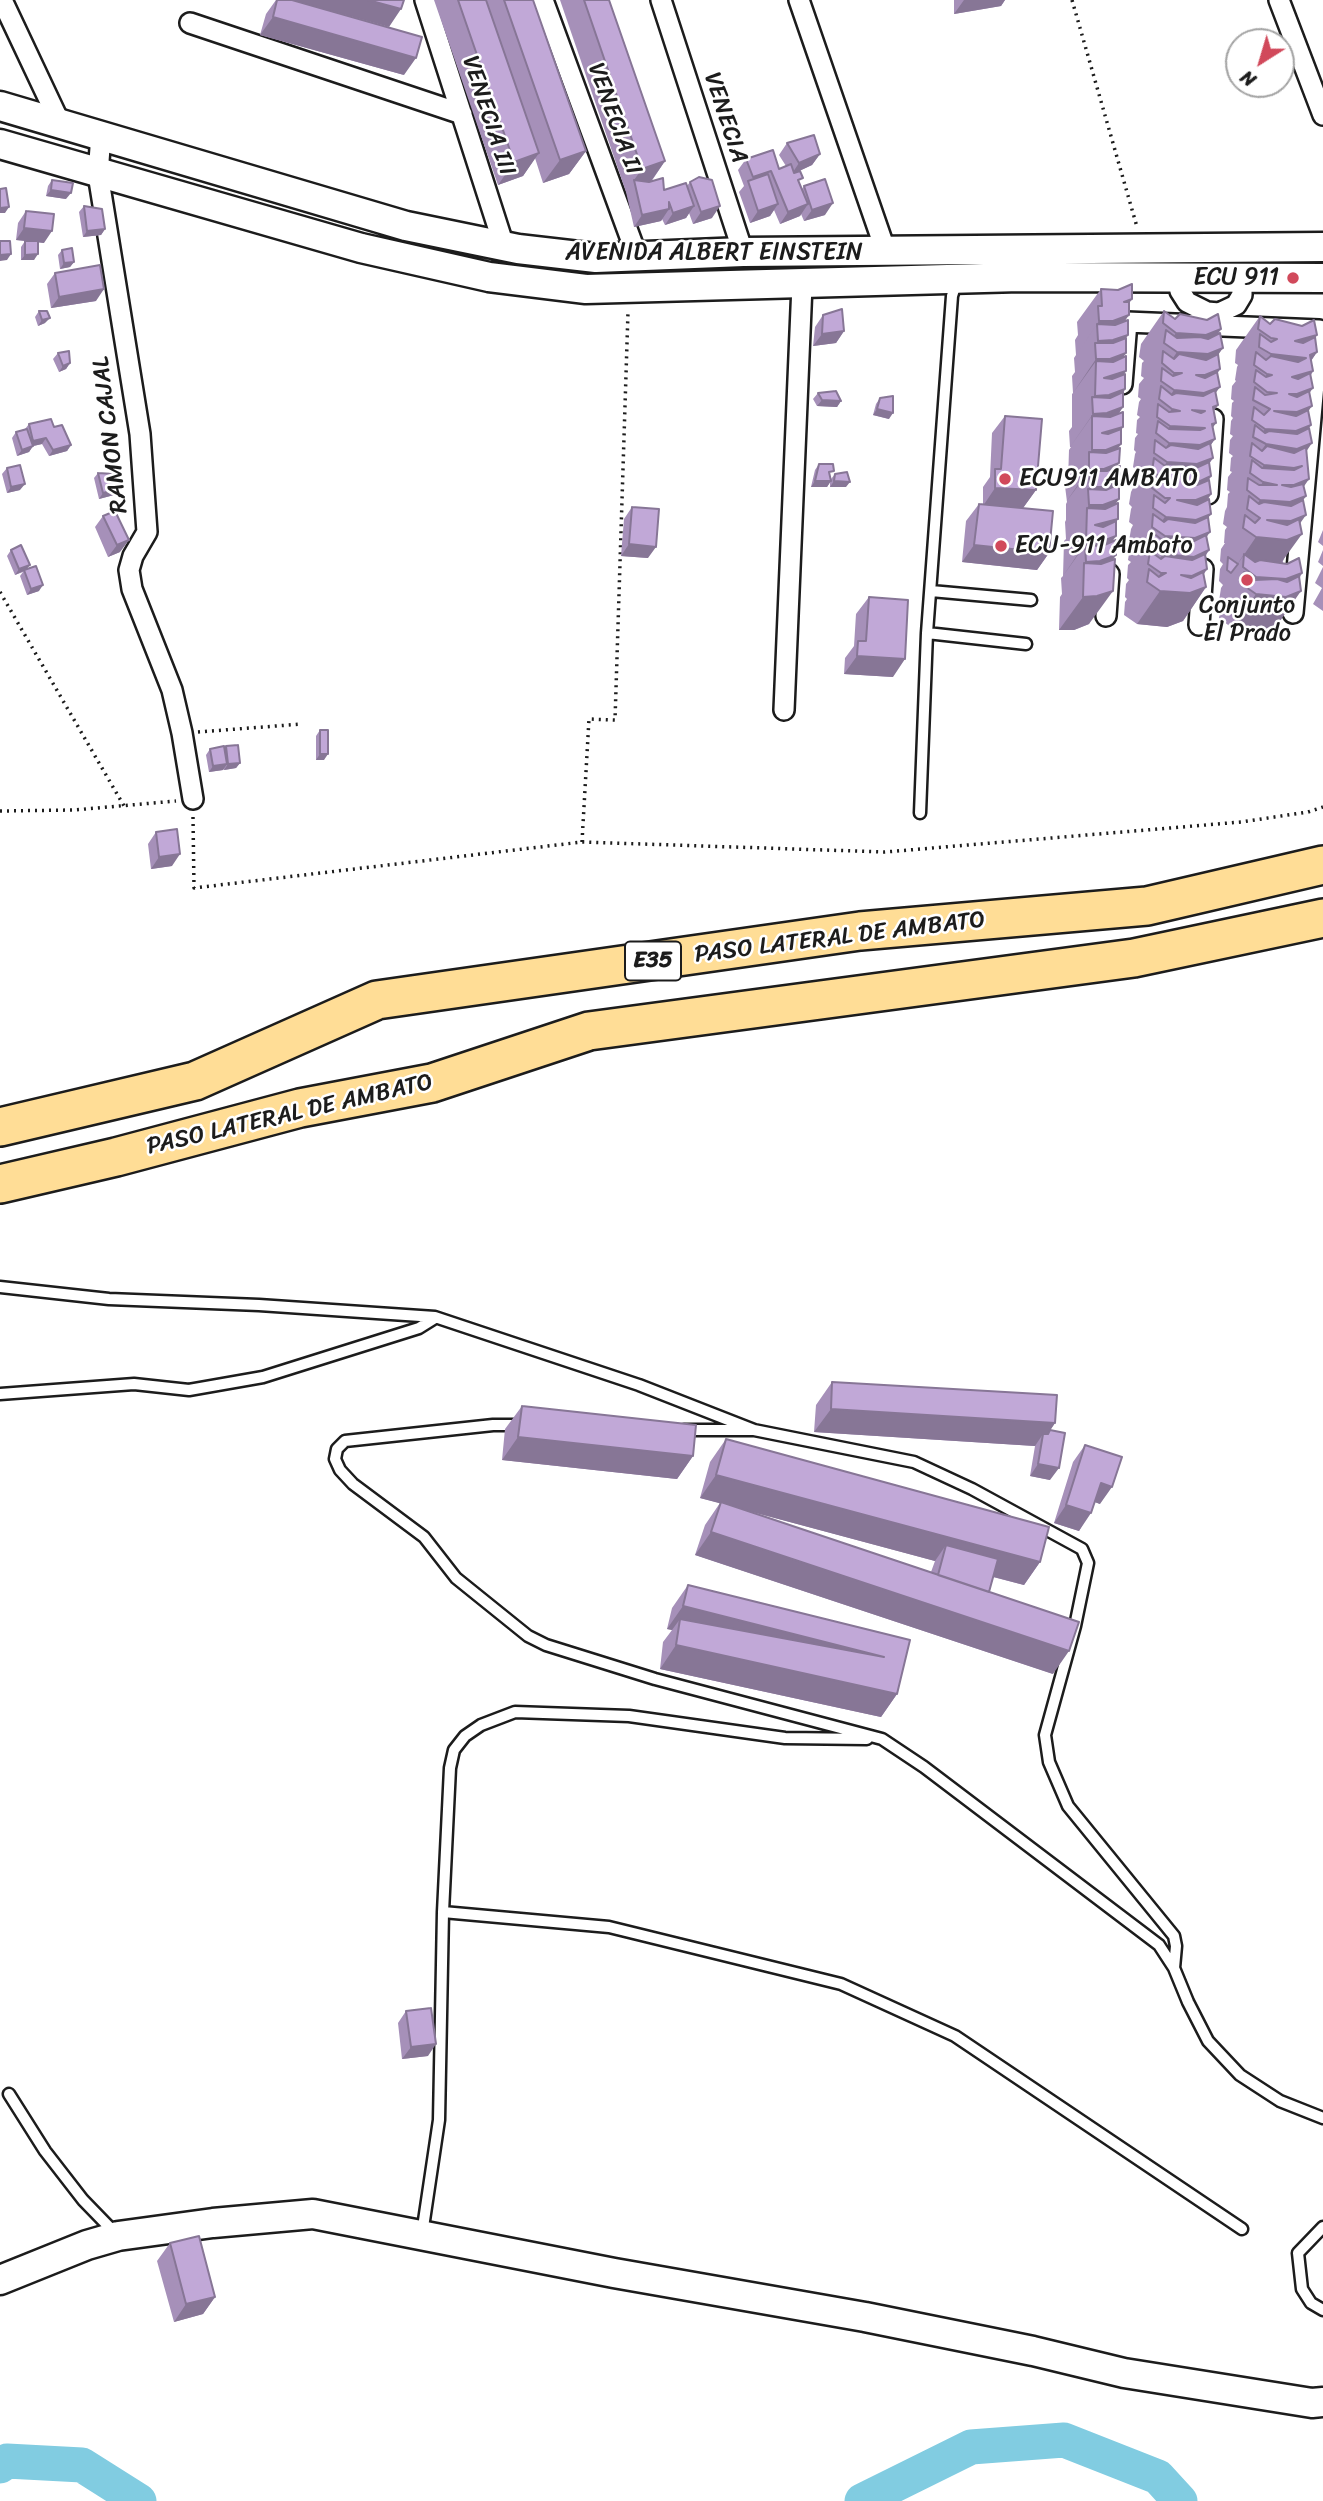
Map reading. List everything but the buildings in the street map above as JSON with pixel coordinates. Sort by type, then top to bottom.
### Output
[{"type":"highway","name":"PASO LATERAL DE AMBATO","points":[[0,1127],[195,1081],[377,1000],[860,931],[1147,906],[1323,864]]},
{"type":"highway","name":"PASO LATERAL DE AMBATO","points":[[0,1184],[116,1157],[300,1108],[432,1083],[589,1031],[1134,958],[1323,918]]},
{"type":"street","points":[[2,0],[60,123]]},
{"type":"street","name":"VENECIA III","points":[[425,0],[504,246]]},
{"type":"street","name":"VENECIA II","points":[[543,0],[637,256]]},
{"type":"street","name":"VENECIA","points":[[661,0],[743,252]]},
{"type":"street","points":[[799,0],[886,252]]},
{"type":"street","points":[[1279,0],[1323,115]]},
{"type":"street","points":[[190,23],[462,114]]},
{"type":"street","name":"AVENIDA ALBERT EINSTEIN","points":[[0,106],[406,226],[504,246],[596,258],[743,252],[1323,247]]},
{"type":"street","name":"RAMON CAJAL","points":[[101,135],[98,174],[140,434],[147,532],[133,556],[129,570],[132,589],[172,690],[193,799]]},
{"type":"street","name":"AVENIDA ALBERT EINSTEIN","points":[[0,144],[361,248],[489,277],[586,289],[957,279],[1323,278]]},
{"type":"street","points":[[956,251],[957,279]]},
{"type":"street","points":[[1177,277],[1180,291],[1187,302],[1206,312],[1219,326]]},
{"type":"street","points":[[1219,326],[1242,295],[1242,277]]},
{"type":"street","points":[[784,710],[803,285]]},
{"type":"street","points":[[1121,402],[1126,322],[1319,330],[1293,613]]},
{"type":"street","points":[[1206,516],[1215,394]]},
{"type":"street","points":[[1199,625],[1204,544]]},
{"type":"street","points":[[1106,616],[1110,549]]},
{"type":"street","points":[[0,2280],[87,2245],[118,2236],[213,2223],[313,2214],[614,2273],[865,2317],[1033,2351],[1124,2373],[1312,2403],[1323,2402]]},
{"type":"lane","points":[[920,813],[927,633],[952,296],[957,279]]},
{"type":"lane","points":[[931,591],[1031,600]]},
{"type":"lane","points":[[927,633],[1026,644]]},
{"type":"lane","points":[[0,1287],[109,1298],[435,1317],[639,1385],[754,1430],[914,1462],[972,1489],[1082,1549],[1088,1563],[1076,1626],[1045,1735],[1049,1762],[1068,1806],[1174,1936],[1174,1968]]},
{"type":"lane","points":[[0,1394],[134,1384],[189,1390],[263,1377],[419,1328],[435,1317]]},
{"type":"lane","points":[[533,1426],[493,1425],[345,1441],[337,1449],[335,1459],[340,1470],[353,1484],[424,1537],[456,1578],[528,1636],[546,1645],[655,1679],[881,1739],[924,1767],[1159,1945],[1174,1968],[1208,2041],[1240,2075],[1280,2101],[1323,2118]]},
{"type":"lane","points":[[678,1429],[754,1430]]},
{"type":"lane","points":[[422,2234],[439,2120],[443,1912],[450,1768],[454,1750],[465,1736],[481,1725],[515,1712],[629,1716],[785,1738],[881,1739]]},
{"type":"lane","points":[[443,1912],[609,1927],[841,1984],[955,2036],[1242,2230]]},
{"type":"lane","points":[[9,2094],[45,2151],[83,2200],[118,2236]]},
{"type":"lane","points":[[1323,2227],[1298,2253],[1302,2288],[1311,2303],[1323,2310]]},
{"type":"path","points":[[1072,0],[1143,249]]},
{"type":"path","points":[[582,842],[589,719],[615,720],[628,288]]},
{"type":"path","points":[[0,592],[124,806]]},
{"type":"path","points":[[182,733],[302,724]]},
{"type":"path","points":[[0,811],[124,806],[193,799],[194,888],[582,842],[885,852],[1241,822],[1308,812],[1323,807]]},
{"type":"waterway","points":[[862,2501],[971,2447],[1064,2440],[1158,2477],[1180,2501]]},
{"type":"waterway","points":[[0,2466],[7,2461],[82,2465],[139,2501]]},
{"type":"place","name":"ECU 911","points":[[1293,278]]},
{"type":"place","name":"ECU911 AMBATO","points":[[1005,479]]},
{"type":"place","name":"ECU-911 Ambato","points":[[1001,546]]},
{"type":"place","name":"Conjunto El Prado","points":[[1247,580]]}]
